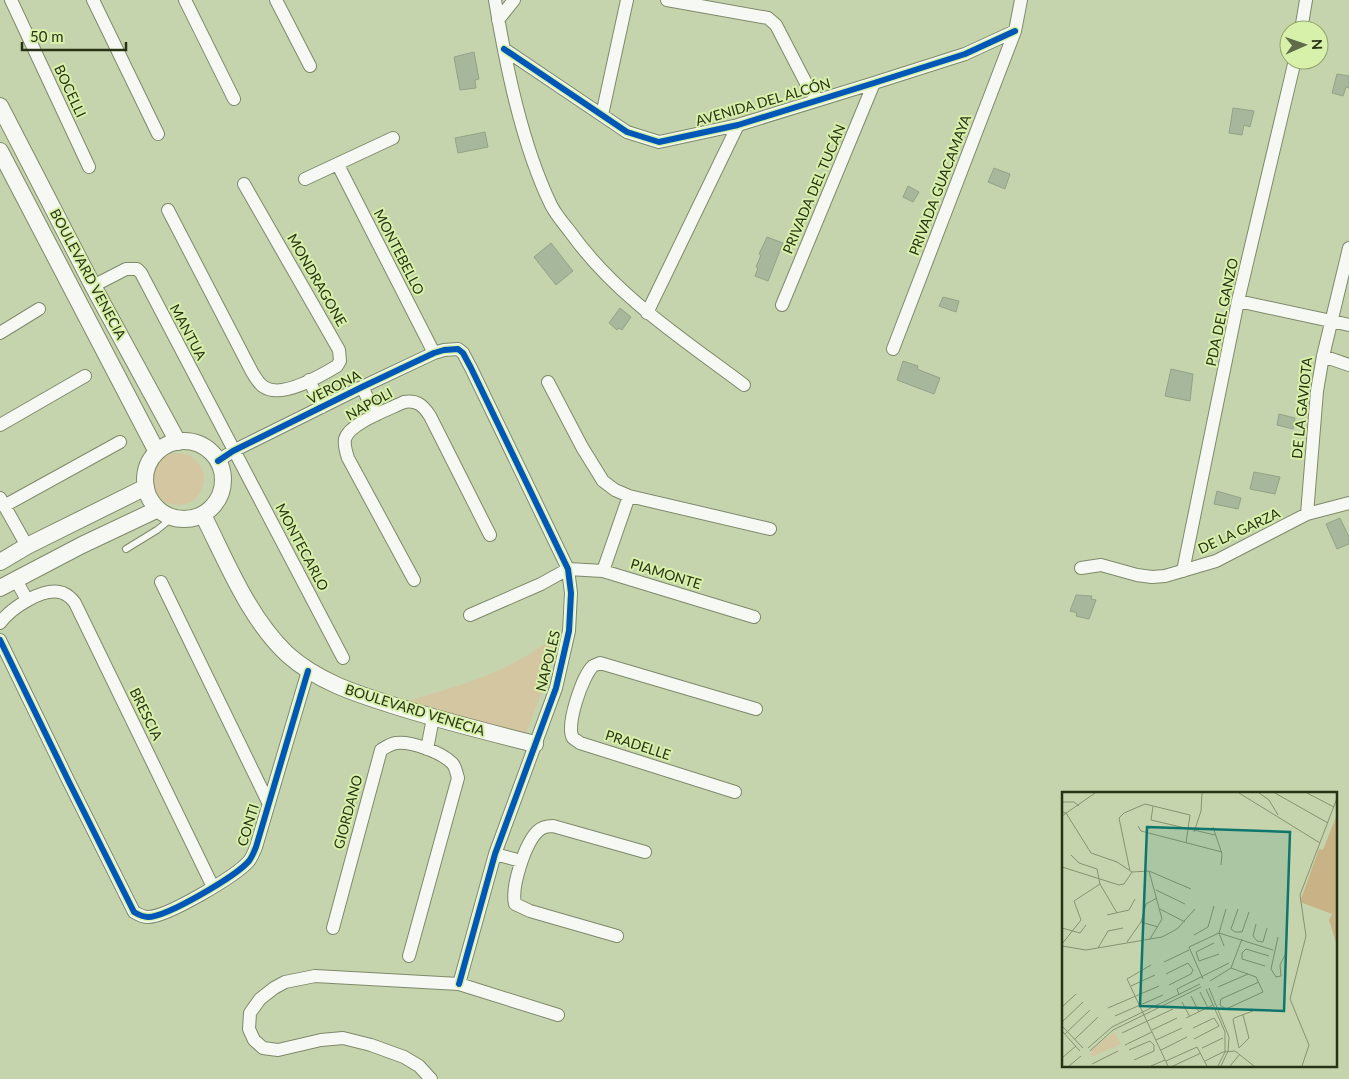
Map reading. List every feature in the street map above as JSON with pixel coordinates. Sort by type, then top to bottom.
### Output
[{"type":"street","name":"BOCELLI","points":[[10,0],[89,167]]},
{"type":"street","points":[[93,0],[158,134]]},
{"type":"street","points":[[185,0],[234,99]]},
{"type":"street","points":[[276,0],[310,66]]},
{"type":"street","points":[[495,0],[504,49],[528,145],[551,206],[587,256],[647,313],[744,385]]},
{"type":"street","points":[[498,20],[514,0]]},
{"type":"street","points":[[602,115],[627,0]]},
{"type":"street","points":[[667,0],[768,18],[776,25],[807,85],[818,100]]},
{"type":"street","points":[[1015,31],[1022,0]]},
{"type":"street","points":[[1303,20],[1306,0]]},
{"type":"street","name":"AVENIDA DEL ALCÓN","points":[[504,49],[627,132],[659,142],[738,125],[874,83],[965,54],[1015,31]]},
{"type":"street","name":"PRIVADA GUACAMAYA","points":[[893,349],[1015,31]]},
{"type":"street","name":"PDA DEL GANZO","points":[[1183,571],[1238,301],[1292,70]]},
{"type":"street","name":"PRIVADA DEL TUCÁN","points":[[782,306],[874,83]]},
{"type":"street","name":"BOULEVARD VENECIA","points":[[0,106],[93,286],[178,442]]},
{"type":"street","points":[[647,313],[738,125]]},
{"type":"street","points":[[305,179],[393,138]]},
{"type":"street","name":"BOULEVARD VENECIA","points":[[0,150],[157,452]]},
{"type":"street","name":"MONTEBELLO","points":[[338,165],[434,354]]},
{"type":"street","name":"MONDRAGONE","points":[[244,184],[339,350],[340,361],[337,366],[309,380]]},
{"type":"street","points":[[168,210],[257,380],[264,387],[277,391],[288,389],[309,380],[322,407]]},
{"type":"street","name":"DE LA GAVIOTA","points":[[1307,514],[1317,391],[1323,356],[1349,248]]},
{"type":"street","name":"MANTUA","points":[[93,286],[126,269],[137,269],[141,273],[233,451]]},
{"type":"street","points":[[1238,301],[1349,325]]},
{"type":"street","points":[[0,333],[39,309]]},
{"type":"street","name":"VERONA","points":[[218,461],[233,451],[362,387],[434,354],[452,348],[458,349],[463,353]]},
{"type":"street","name":"NAPOLES","points":[[459,984],[495,854],[556,688],[569,631],[571,592],[568,570],[463,353]]},
{"type":"street","points":[[1323,356],[1349,365]]},
{"type":"street","points":[[0,425],[85,376]]},
{"type":"street","points":[[548,382],[593,467],[603,481],[615,490],[629,496],[770,529]]},
{"type":"street","points":[[362,387],[376,415]]},
{"type":"street","name":"NAPOLI","points":[[414,580],[353,470],[345,449],[345,439],[348,432],[376,415],[404,402],[412,401],[425,408],[490,535]]},
{"type":"street","points":[[27,546],[2,502],[120,442]]},
{"type":"street","points":[[178,442],[193,442],[207,449],[218,461],[222,473],[222,486],[219,498],[212,508],[203,515],[187,519],[172,518],[156,510],[149,498],[145,480],[146,470],[157,452],[170,444],[178,442]]},
{"type":"street","name":"MONTECARLO","points":[[233,451],[344,658]]},
{"type":"street","points":[[0,562],[27,546],[146,487]]},
{"type":"street","points":[[603,571],[629,496]]},
{"type":"street","name":"DE LA GARZA","points":[[1081,568],[1101,565],[1137,575],[1165,576],[1216,561],[1307,514],[1349,503]]},
{"type":"street","points":[[0,588],[156,510]]},
{"type":"street","name":"BOULEVARD VENECIA","points":[[203,515],[254,612],[286,653],[308,671],[346,690],[433,718],[534,744]]},
{"type":"street","points":[[470,615],[568,570]]},
{"type":"street","name":"PIAMONTE","points":[[568,570],[603,571],[754,617]]},
{"type":"street","points":[[16,580],[27,600]]},
{"type":"street","name":"CONTI","points":[[161,582],[237,742],[268,802]]},
{"type":"street","name":"BRESCIA","points":[[0,623],[5,615],[27,600],[50,592],[65,594],[76,603],[213,886]]},
{"type":"street","name":"CONTI","points":[[0,640],[134,912],[140,916],[147,917],[167,912],[234,874],[249,860],[256,848],[308,671]]},
{"type":"street","points":[[556,688],[578,695],[590,670],[600,663],[756,708]]},
{"type":"street","name":"PRADELLE","points":[[578,695],[572,731],[573,738],[580,742],[735,792]]},
{"type":"street","points":[[427,749],[433,718]]},
{"type":"street","name":"GIORDANO","points":[[332,928],[381,750],[388,745],[396,743],[406,743],[427,749],[440,754],[451,762],[456,769],[458,778],[409,956]]},
{"type":"street","points":[[617,936],[530,911],[515,904],[514,897],[521,861],[539,830],[545,826],[552,826],[645,852]]},
{"type":"street","points":[[495,854],[521,861]]},
{"type":"street","points":[[432,1079],[419,1066],[404,1057],[370,1044],[344,1038],[321,1040],[278,1050],[264,1048],[254,1040],[249,1028],[250,1014],[260,998],[274,988],[286,982],[315,976],[459,984],[558,1015]]},
{"type":"lane","points":[[126,549],[157,530],[172,518]]},
{"type":"shaded area","points":[[173,453],[183,453],[197,460],[204,474],[204,484],[197,498],[183,505],[173,505],[163,501],[156,494],[152,484],[152,474],[156,464],[163,457]]},
{"type":"shaded area","points":[[557,635],[544,686],[526,733],[521,734],[408,701],[466,683],[508,666]]},
{"type":"building","points":[[474,52],[479,79],[475,80],[476,88],[460,90],[454,57]]},
{"type":"building","points":[[1337,74],[1349,76],[1349,88],[1346,87],[1343,96],[1332,93]]},
{"type":"building","points":[[1233,108],[1254,111],[1250,127],[1244,125],[1242,135],[1229,133]]},
{"type":"building","points":[[485,132],[488,147],[458,153],[455,138]]},
{"type":"building","points":[[994,168],[1010,174],[1005,189],[988,182]]},
{"type":"building","points":[[908,186],[919,192],[913,202],[903,197]]},
{"type":"building","points":[[767,237],[783,243],[768,281],[755,276],[758,268],[756,267],[761,255],[759,254]]},
{"type":"building","points":[[551,243],[573,271],[556,285],[534,257]]},
{"type":"building","points":[[943,297],[959,301],[956,312],[939,306]]},
{"type":"building","points":[[620,308],[631,317],[622,330],[619,328],[617,330],[609,323]]},
{"type":"building","points":[[903,361],[918,366],[917,369],[940,378],[934,394],[897,380]]},
{"type":"building","points":[[1171,369],[1193,374],[1190,401],[1165,396]]},
{"type":"building","points":[[1279,414],[1295,418],[1293,429],[1277,425]]},
{"type":"building","points":[[1254,472],[1280,477],[1275,494],[1250,489]]},
{"type":"building","points":[[1217,491],[1241,498],[1238,509],[1214,504]]},
{"type":"building","points":[[1340,518],[1349,537],[1349,544],[1337,549],[1326,524]]},
{"type":"building","points":[[1076,595],[1092,596],[1091,599],[1096,600],[1089,619],[1076,616],[1077,613],[1070,611]]},
{"type":"cycle path","points":[[504,49],[627,132],[659,142],[738,125],[874,83],[965,54],[1015,31]]},
{"type":"cycle path","points":[[218,461],[233,451],[434,353],[458,349],[463,353],[471,368],[568,569],[571,593],[569,631],[556,688],[495,854],[459,984]]},
{"type":"cycle path","points":[[0,640],[134,912],[146,917],[170,910],[201,895],[242,868],[250,859],[256,847],[308,671]]}]
